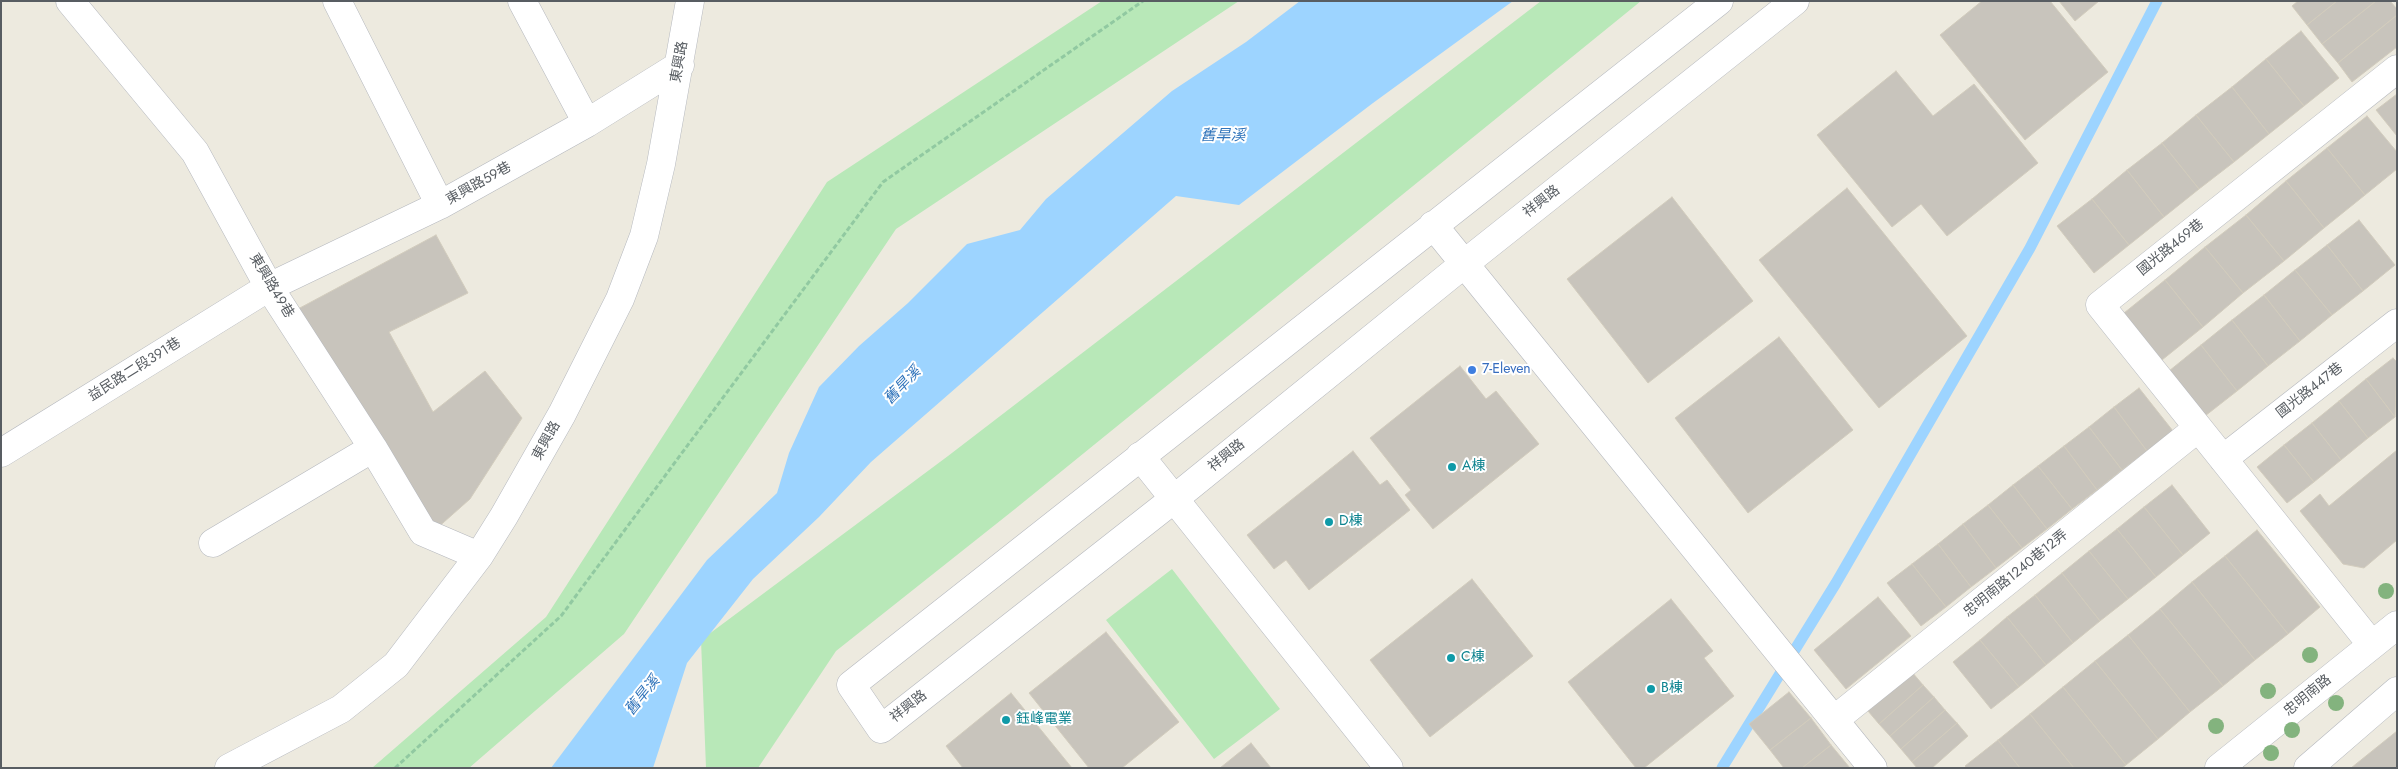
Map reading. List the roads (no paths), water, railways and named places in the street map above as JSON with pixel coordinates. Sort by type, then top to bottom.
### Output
[{"type":"street","name":"東興路49巷","points":[[70,1],[195,152],[269,287],[373,448],[424,532],[479,556]]},
{"type":"street","points":[[337,1],[440,205]]},
{"type":"street","points":[[522,1],[587,123]]},
{"type":"street","name":"東興路","points":[[229,768],[341,708],[396,664],[479,556],[504,516],[562,414],[620,299],[644,236],[680,65],[690,1]]},
{"type":"street","name":"祥興路","points":[[1719,1],[851,685],[882,729],[1174,499],[1464,264],[1795,1]]},
{"type":"street","name":"東興路59巷","points":[[269,287],[440,205],[587,123],[680,65]]},
{"type":"street","name":"國光路469巷","points":[[2372,645],[2100,305],[2397,69]]},
{"type":"street","points":[[1433,225],[1873,768]]},
{"type":"street","name":"益民路二段391巷","points":[[1,453],[269,287]]},
{"type":"street","name":"國光路447巷","points":[[2223,459],[2397,323]]},
{"type":"street","name":"忠明南路1240巷12弄","points":[[1834,720],[2198,428]]},
{"type":"street","points":[[213,543],[373,448]]},
{"type":"street","points":[[1140,456],[1389,768]]},
{"type":"street","name":"忠明南路","points":[[2219,768],[2397,625]]},
{"type":"street","points":[[2308,768],[2397,692]]},
{"type":"water","name":"舊旱溪","points":[[1300,1],[1513,1],[1373,103],[1239,205],[1176,196],[871,462],[819,517],[753,579],[687,663],[653,768],[551,768],[707,560],[777,493],[789,453],[819,387],[859,346],[908,303],[967,244],[1020,230],[1046,199],[1172,91],[1246,42]]},
{"type":"waterway","points":[[1722,768],[1836,583],[2030,248],[2157,1]]},
{"type":"place","name":"7-Eleven","points":[[1472,370]]},
{"type":"place","name":"A棟","points":[[1452,467]]},
{"type":"place","name":"D棟","points":[[1329,522]]},
{"type":"place","name":"C棟","points":[[1451,658]]},
{"type":"place","name":"B棟","points":[[1651,689]]},
{"type":"place","name":"鈺峰電業","points":[[1006,720]]}]
